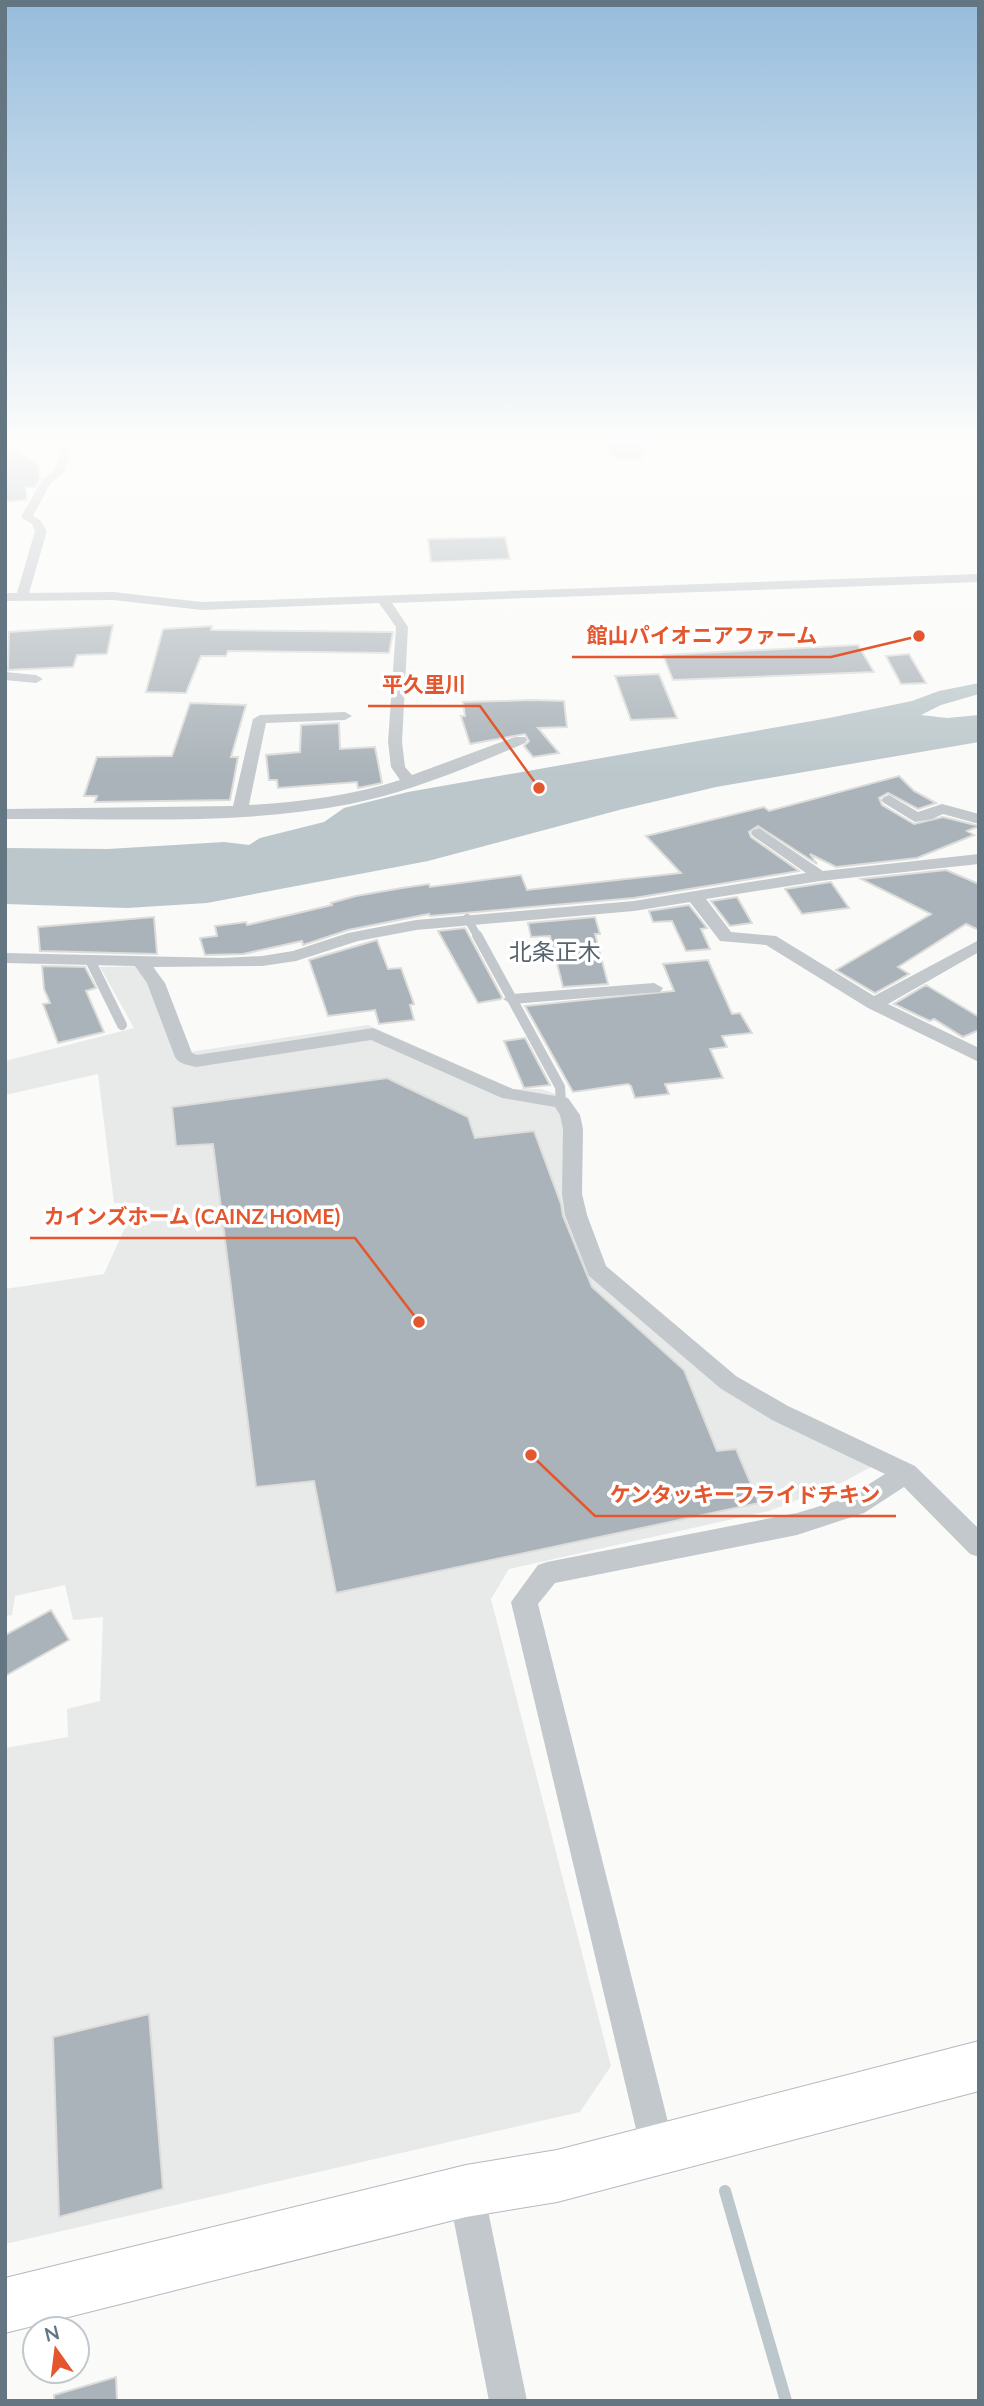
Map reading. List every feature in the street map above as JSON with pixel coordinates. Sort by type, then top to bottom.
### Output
[{"type":"street","points":[[22,597],[35,550]]},
{"type":"street","points":[[5,597],[113,596],[202,606],[979,578]]},
{"type":"street","points":[[382,598],[402,627],[395,742],[398,767],[408,780]]},
{"type":"street","points":[[5,676],[36,679]]},
{"type":"street","points":[[240,811],[260,719],[345,716]]},
{"type":"street","points":[[5,814],[240,811],[351,799],[470,761],[520,740]]},
{"type":"street","points":[[889,800],[915,817],[927,816],[942,809],[963,812],[979,819]]},
{"type":"street","points":[[759,833],[820,876]]},
{"type":"street","points":[[5,958],[141,962],[262,961],[296,956],[354,937],[467,918],[634,906],[820,876],[979,859]]},
{"type":"street","points":[[696,898],[726,937],[770,940],[874,1004],[979,1056]]},
{"type":"street","points":[[874,1004],[979,945]]},
{"type":"street","points":[[141,962],[156,983],[184,1057],[196,1061],[373,1034],[509,1094],[561,1102],[570,1115],[573,1129],[572,1194],[576,1215],[597,1270],[728,1382],[780,1413],[905,1473],[979,1546]]},
{"type":"street","points":[[512,999],[654,988]]},
{"type":"street","points":[[659,2150],[524,1602],[547,1573],[797,1524],[855,1506],[905,1473]]},
{"type":"street","points":[[5,2306],[466,2191],[557,2176],[979,2066]]},
{"type":"street","points":[[466,2191],[508,2401]]},
{"type":"lane","points":[[467,918],[560,1087],[561,1102]]},
{"type":"lane","points":[[90,960],[122,1025]]},
{"type":"shaded area","points":[[979,683],[979,694],[941,705],[921,715],[947,718],[979,715],[979,742],[716,787],[428,861],[207,903],[127,908],[5,904],[5,848],[108,849],[224,842],[249,845],[260,838],[324,822],[344,808],[408,792],[829,718],[912,701],[939,691]]},
{"type":"shaded area","points":[[154,966],[190,1052],[368,1025],[512,1089],[541,1089],[559,1095],[568,1117],[569,1203],[604,1267],[730,1377],[886,1459],[843,1482],[769,1511],[509,1569],[491,1599],[611,2066],[580,2112],[5,2244],[5,1748],[68,1737],[67,1709],[100,1701],[103,1617],[73,1620],[65,1585],[15,1596],[12,1615],[5,1616],[5,1289],[104,1274],[136,1203],[114,1203],[98,1074],[5,1095],[5,1061],[134,1028],[100,967]]},
{"type":"building","points":[[429,550],[508,550],[510,559],[431,562]]},
{"type":"building","points":[[113,625],[107,654],[77,655],[73,667],[8,670],[9,632]]},
{"type":"building","points":[[212,626],[211,630],[393,632],[389,653],[228,651],[226,656],[201,656],[186,693],[146,692],[163,629]]},
{"type":"building","points":[[858,645],[874,672],[673,680],[663,655]]},
{"type":"building","points":[[909,654],[926,683],[901,684],[886,656]]},
{"type":"building","points":[[659,674],[677,718],[631,720],[615,676]]},
{"type":"building","points":[[564,701],[567,727],[538,728],[559,753],[533,757],[524,746],[529,741],[525,734],[470,744],[461,716],[465,716],[463,702]]},
{"type":"building","points":[[190,703],[246,705],[231,757],[238,757],[230,800],[95,802],[97,796],[84,796],[97,757],[172,756]]},
{"type":"building","points":[[339,723],[340,749],[375,747],[382,783],[358,788],[357,782],[278,788],[277,780],[269,780],[266,755],[300,752],[301,725]]},
{"type":"building","points":[[899,776],[914,791],[936,803],[918,809],[888,793],[879,798],[882,805],[914,824],[943,817],[979,826],[967,831],[974,835],[917,858],[836,867],[810,854],[817,864],[758,826],[749,832],[751,837],[799,871],[634,898],[429,914],[348,930],[303,945],[302,941],[243,954],[205,955],[200,938],[217,936],[215,926],[246,922],[247,925],[332,905],[331,903],[356,896],[429,884],[430,887],[521,875],[527,890],[681,873],[646,836],[764,807],[769,811]]},
{"type":"building","points":[[946,870],[979,884],[979,930],[966,924],[898,967],[909,974],[875,993],[836,970],[931,914],[861,879]]},
{"type":"building","points":[[831,882],[849,908],[802,914],[785,889]]},
{"type":"building","points":[[737,897],[752,923],[730,926],[711,901]]},
{"type":"building","points":[[689,905],[707,928],[701,929],[710,949],[686,951],[672,921],[653,922],[649,911]]},
{"type":"building","points":[[154,917],[157,954],[40,951],[38,927]]},
{"type":"building","points":[[595,917],[600,934],[595,934],[608,984],[563,987],[550,936],[531,937],[528,923]]},
{"type":"building","points":[[465,928],[501,999],[478,1003],[438,931]]},
{"type":"building","points":[[377,940],[388,969],[401,968],[414,1004],[410,1005],[414,1020],[379,1024],[375,1010],[328,1016],[309,960]]},
{"type":"building","points":[[708,960],[732,1014],[740,1013],[752,1033],[722,1036],[727,1047],[710,1049],[723,1078],[665,1084],[669,1094],[635,1098],[628,1084],[573,1092],[525,1006],[674,991],[663,964]]},
{"type":"building","points":[[42,966],[85,967],[96,988],[86,991],[104,1032],[58,1043],[43,1004],[50,1003],[44,989]]},
{"type":"building","points":[[926,985],[979,1017],[979,1030],[963,1037],[934,1019],[930,1021],[894,1004]]},
{"type":"building","points":[[525,1038],[550,1085],[524,1088],[504,1041]]},
{"type":"building","points":[[387,1078],[468,1117],[475,1138],[534,1131],[563,1216],[592,1287],[684,1370],[717,1451],[736,1449],[759,1503],[336,1593],[314,1481],[256,1487],[213,1144],[176,1146],[172,1107]]},
{"type":"building","points":[[51,1610],[69,1640],[5,1676],[5,1635]]},
{"type":"building","points":[[149,2014],[163,2189],[59,2217],[53,2037]]},
{"type":"building","points":[[116,2377],[117,2401],[54,2401],[54,2395]]},
{"type":"waterway","points":[[725,2191],[786,2401]]},
{"type":"place","name":"館山パイオニアファーム","points":[[919,636]]},
{"type":"place","name":"平久里川","points":[[539,788]]},
{"type":"place","name":"カインズホーム (CAINZ HOME)","points":[[419,1322]]},
{"type":"place","name":"ケンタッキーフライドチキン","points":[[531,1455]]},
{"type":"district","name":"北条正木","points":[[555,951]]}]
